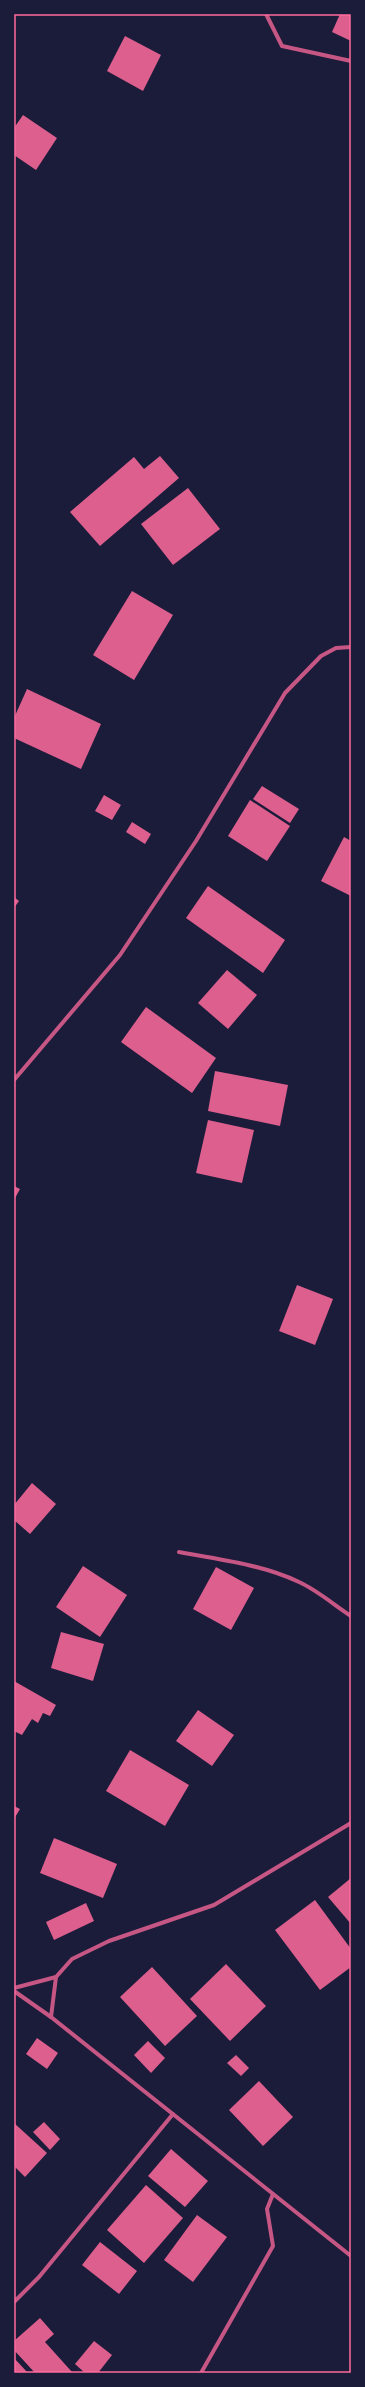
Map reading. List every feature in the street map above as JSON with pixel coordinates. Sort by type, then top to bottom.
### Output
[{"type":"street","points":[[266,14],[282,46],[351,61]]},
{"type":"street","points":[[14,1080],[120,955],[196,842],[286,692],[321,656],[336,648],[351,647]]},
{"type":"street","points":[[180,1552],[246,1564],[277,1572],[301,1583],[351,1616]]},
{"type":"street","points":[[14,1990],[56,1977],[72,1959],[110,1941],[214,1905],[351,1823]]},
{"type":"street","points":[[51,2017],[56,1977]]},
{"type":"street","points":[[14,1990],[51,2017],[351,2256]]},
{"type":"street","points":[[14,2302],[39,2277],[173,2114]]},
{"type":"street","points":[[201,2373],[273,2246],[267,2209],[273,2194]]},
{"type":"building","points":[[340,14],[351,14],[351,41],[332,32]]},
{"type":"building","points":[[125,36],[161,55],[143,91],[107,71]]},
{"type":"building","points":[[23,115],[57,138],[36,170],[14,155],[14,128]]},
{"type":"building","points":[[160,456],[179,478],[100,546],[70,512],[134,457],[144,469]]},
{"type":"building","points":[[188,488],[220,529],[173,565],[141,524]]},
{"type":"building","points":[[132,591],[173,615],[134,680],[93,655]]},
{"type":"building","points":[[27,689],[101,724],[81,769],[14,738],[14,718]]},
{"type":"building","points":[[262,786],[299,809],[290,823],[253,799]]},
{"type":"building","points":[[104,795],[121,805],[112,820],[95,811]]},
{"type":"building","points":[[250,800],[290,826],[267,861],[228,836]]},
{"type":"building","points":[[132,822],[151,834],[145,844],[126,832]]},
{"type":"building","points":[[344,837],[351,841],[351,896],[321,881]]},
{"type":"building","points":[[208,886],[285,940],[263,973],[186,918]]},
{"type":"building","points":[[14,897],[19,901],[14,908]]},
{"type":"building","points":[[227,970],[257,995],[228,1029],[198,1003]]},
{"type":"building","points":[[146,1007],[216,1058],[192,1093],[121,1042]]},
{"type":"building","points":[[215,1071],[288,1085],[280,1126],[208,1111]]},
{"type":"building","points":[[208,1120],[254,1130],[242,1183],[196,1173]]},
{"type":"building","points":[[14,1186],[20,1189],[14,1200]]},
{"type":"building","points":[[297,1285],[333,1299],[315,1345],[279,1331]]},
{"type":"building","points":[[32,1483],[56,1504],[30,1534],[14,1520],[14,1505]]},
{"type":"building","points":[[83,1566],[127,1595],[100,1637],[56,1607]]},
{"type":"building","points":[[216,1567],[254,1588],[231,1630],[193,1609]]},
{"type":"building","points":[[61,1632],[104,1644],[93,1681],[51,1668]]},
{"type":"building","points":[[14,1681],[56,1705],[50,1716],[43,1713],[38,1723],[32,1719],[22,1735],[14,1731]]},
{"type":"building","points":[[198,1710],[234,1735],[212,1766],[176,1741]]},
{"type":"building","points":[[130,1750],[189,1785],[165,1826],[106,1791]]},
{"type":"building","points":[[14,1806],[20,1809],[14,1819]]},
{"type":"building","points":[[54,1838],[117,1864],[103,1898],[40,1873]]},
{"type":"building","points":[[351,1878],[351,1924],[328,1897]]},
{"type":"building","points":[[315,1900],[351,1949],[351,1967],[320,1990],[275,1930]]},
{"type":"building","points":[[86,1903],[94,1921],[54,1940],[46,1922]]},
{"type":"building","points":[[226,1964],[266,2006],[230,2041],[190,1999]]},
{"type":"building","points":[[152,1967],[197,2016],[165,2046],[120,1997]]},
{"type":"building","points":[[37,2038],[58,2053],[47,2069],[26,2054]]},
{"type":"building","points":[[148,2041],[165,2058],[151,2073],[134,2055]]},
{"type":"building","points":[[236,2055],[249,2068],[241,2076],[227,2063]]},
{"type":"building","points":[[259,2081],[293,2117],[263,2146],[229,2110]]},
{"type":"building","points":[[44,2122],[60,2139],[50,2150],[33,2132]]},
{"type":"building","points":[[14,2123],[47,2153],[25,2177],[14,2166]]},
{"type":"building","points":[[171,2149],[208,2181],[185,2207],[148,2176]]},
{"type":"building","points":[[146,2185],[183,2218],[144,2263],[107,2230]]},
{"type":"building","points":[[197,2215],[227,2237],[193,2282],[164,2260]]},
{"type":"building","points":[[100,2242],[137,2271],[119,2294],[82,2265]]},
{"type":"building","points":[[40,2318],[54,2334],[45,2342],[72,2372],[71,2373],[35,2373],[14,2350],[14,2341]]},
{"type":"building","points":[[94,2341],[112,2355],[98,2373],[85,2373],[75,2364]]},
{"type":"building","points":[[14,2358],[28,2373],[14,2373]]}]
